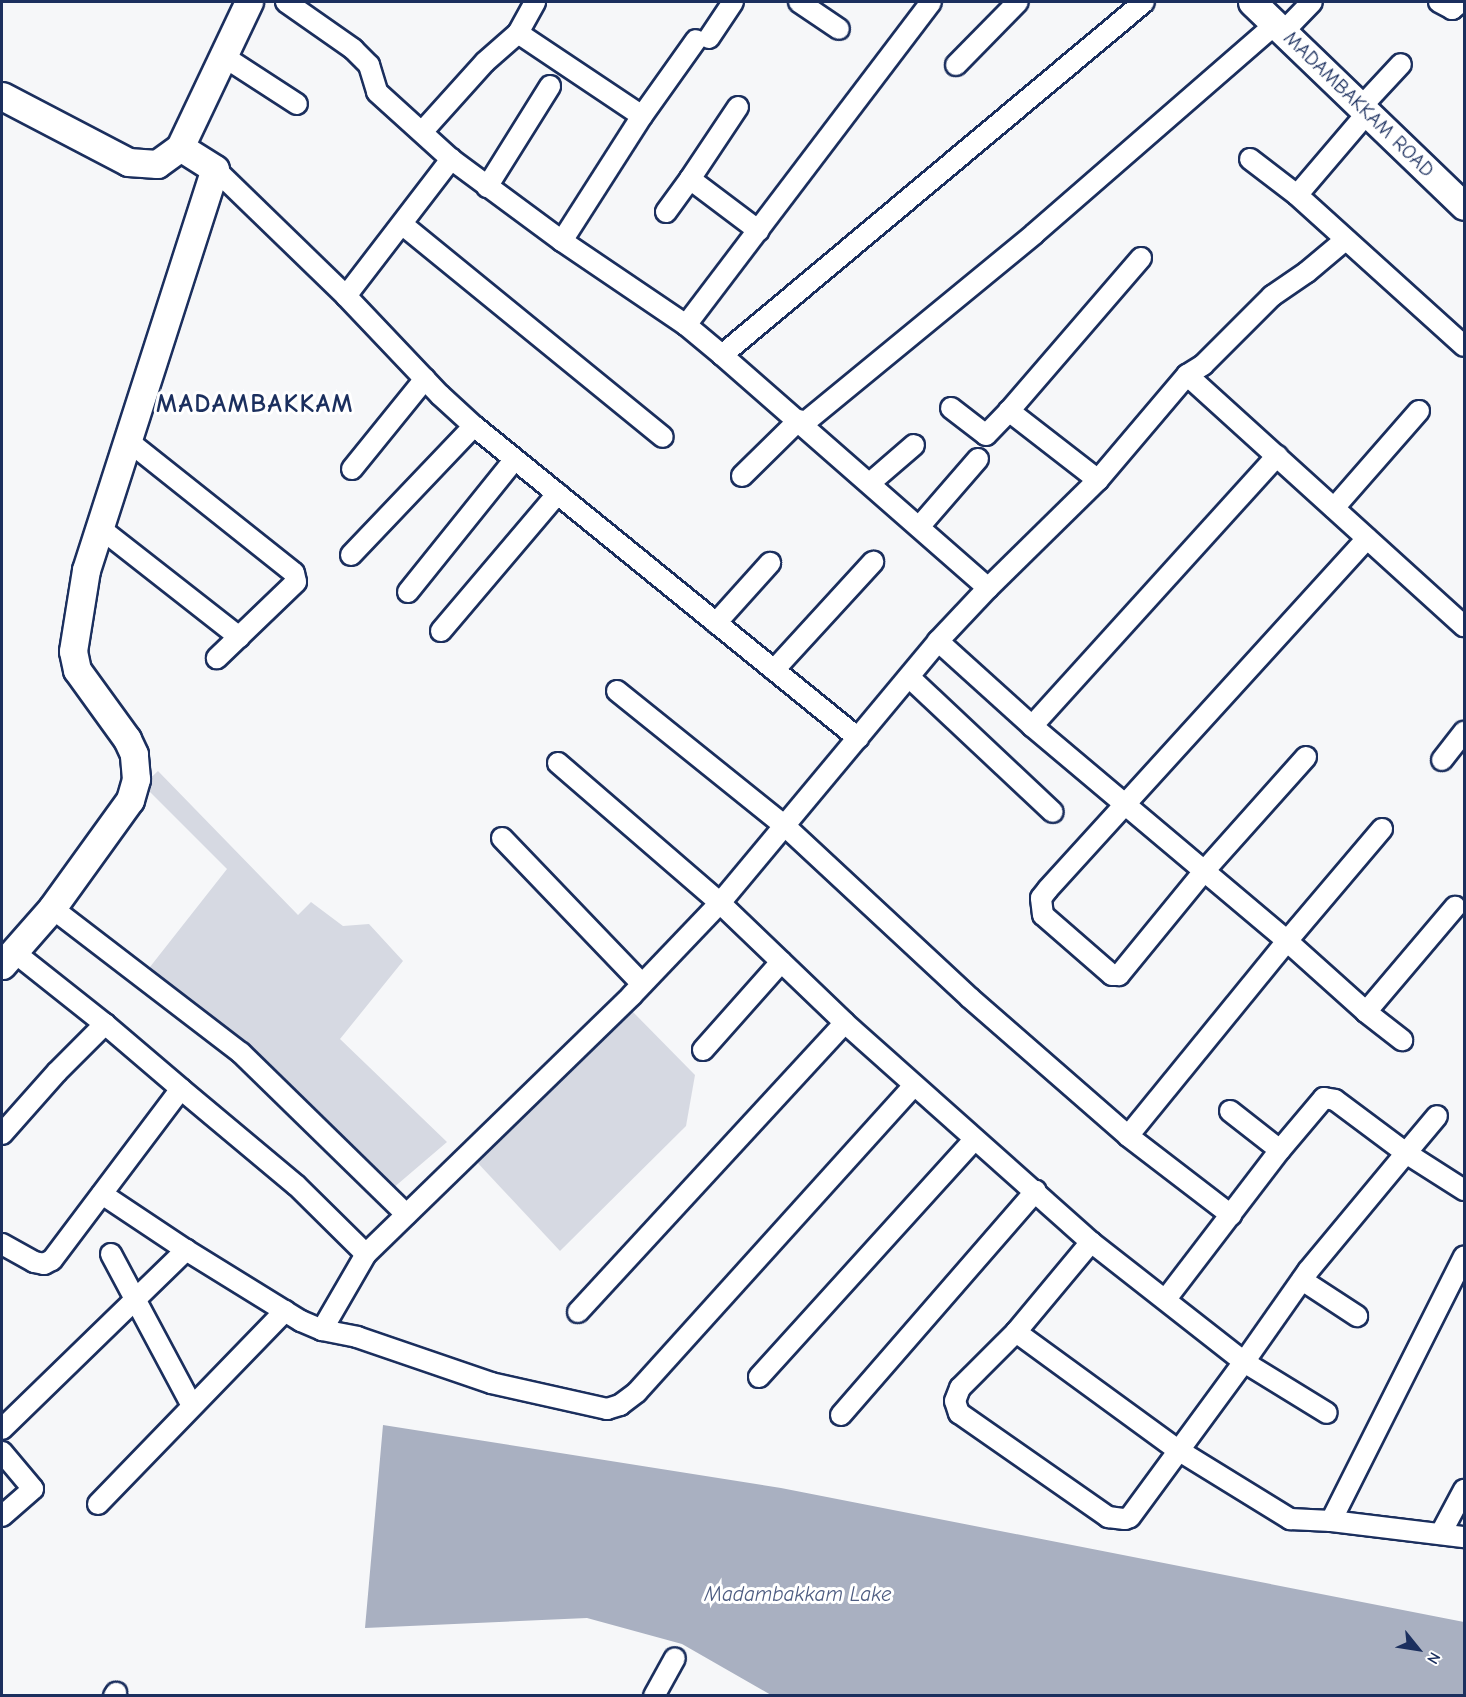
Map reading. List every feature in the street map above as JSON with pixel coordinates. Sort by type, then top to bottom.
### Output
[{"type":"street","points":[[2,96],[128,162],[157,164],[180,147],[249,2]]},
{"type":"street","points":[[286,2],[353,49],[369,65],[376,92],[452,159],[562,241],[686,325],[801,422],[988,588]]},
{"type":"street","points":[[422,132],[485,62],[518,33],[535,2]]},
{"type":"street","points":[[562,241],[642,116],[733,2]]},
{"type":"street","points":[[799,2],[839,29]]},
{"type":"street","points":[[686,325],[931,2]]},
{"type":"street","points":[[956,65],[1018,2]]},
{"type":"street","points":[[722,356],[1144,2]]},
{"type":"street","name":"MADAMBAKKAM ROAD","points":[[1252,2],[1464,206]]},
{"type":"street","points":[[742,476],[801,422],[1034,234],[1312,2]]},
{"type":"street","points":[[1439,2],[1452,9],[1461,2]]},
{"type":"street","points":[[518,33],[642,116]]},
{"type":"street","points":[[223,56],[297,104]]},
{"type":"street","points":[[1297,195],[1401,64]]},
{"type":"street","points":[[487,187],[550,86]]},
{"type":"street","points":[[666,212],[738,108]]},
{"type":"street","points":[[180,147],[214,169],[346,296],[425,379],[474,426],[858,738]]},
{"type":"street","points":[[346,296],[452,159]]},
{"type":"street","points":[[1250,159],[1297,195],[1464,345]]},
{"type":"street","points":[[214,169],[86,570],[73,651],[77,670],[127,739],[134,754],[136,779],[130,800],[52,908],[8,958],[105,1024],[296,1185],[366,1254]]},
{"type":"street","points":[[690,179],[759,231]]},
{"type":"street","points":[[403,225],[663,437]]},
{"type":"street","points":[[322,1330],[366,1254],[475,1150],[720,903],[938,641],[988,588],[1098,480],[1187,375],[1203,365],[1272,296],[1307,272],[1345,240]]},
{"type":"street","points":[[951,408],[986,435],[1142,258]]},
{"type":"street","points":[[1187,375],[1464,626]]},
{"type":"street","points":[[352,470],[425,379]]},
{"type":"street","points":[[1009,411],[1098,480]]},
{"type":"street","points":[[1334,508],[1419,411]]},
{"type":"street","points":[[351,555],[474,426]]},
{"type":"street","points":[[127,440],[294,573],[296,582],[217,658]]},
{"type":"street","points":[[870,483],[914,445]]},
{"type":"street","points":[[1032,726],[1277,456]]},
{"type":"street","points":[[919,527],[978,459]]},
{"type":"street","points":[[408,592],[514,460]]},
{"type":"street","points":[[441,631],[557,494]]},
{"type":"street","points":[[100,528],[239,637]]},
{"type":"street","points":[[1306,758],[1205,870],[1119,975],[1112,975],[1043,915],[1040,907],[1041,898],[1048,889],[1367,538]]},
{"type":"street","points":[[774,670],[873,562]]},
{"type":"street","points":[[716,623],[770,563]]},
{"type":"street","points":[[938,641],[1032,726],[1205,870],[1366,1012],[1402,1040]]},
{"type":"street","points":[[909,677],[1053,812]]},
{"type":"street","points":[[617,691],[785,826],[970,998],[1128,1136],[1231,1215]]},
{"type":"street","points":[[1442,760],[1464,732]]},
{"type":"street","points":[[558,763],[720,903],[845,1023],[1091,1242],[1244,1362],[1327,1413]]},
{"type":"street","points":[[1128,1136],[1382,829]]},
{"type":"street","points":[[502,838],[642,984]]},
{"type":"street","points":[[1366,1012],[1455,907]]},
{"type":"street","points":[[52,908],[241,1053],[406,1214]]},
{"type":"street","points":[[703,1050],[781,962]]},
{"type":"street","points":[[578,1312],[845,1023]]},
{"type":"street","points":[[2,1134],[57,1072],[105,1024]]},
{"type":"street","points":[[102,1194],[186,1250],[285,1311],[322,1330],[357,1337],[491,1383],[607,1409],[620,1405],[637,1392],[914,1085]]},
{"type":"street","points":[[2,1244],[34,1262],[44,1264],[52,1260],[181,1089]]},
{"type":"street","points":[[1166,1299],[1317,1103],[1330,1098],[1406,1153],[1464,1190]]},
{"type":"street","points":[[1230,1111],[1280,1150]]},
{"type":"street","points":[[1091,1242],[1016,1332],[960,1388],[955,1401],[959,1413],[1114,1519],[1130,1517],[1302,1280],[1437,1116]]},
{"type":"street","points":[[759,1377],[975,1139]]},
{"type":"street","points":[[841,1415],[1036,1191]]},
{"type":"street","points":[[2,1429],[186,1250]]},
{"type":"street","points":[[111,1254],[192,1406]]},
{"type":"street","points":[[1331,1521],[1464,1257]]},
{"type":"street","points":[[1302,1280],[1357,1316]]},
{"type":"street","points":[[98,1504],[285,1311]]},
{"type":"street","points":[[1016,1332],[1178,1450],[1290,1519],[1331,1521],[1464,1537]]},
{"type":"street","points":[[2,1452],[33,1489],[2,1516]]},
{"type":"street","points":[[1441,1533],[1464,1491]]},
{"type":"street","points":[[654,1695],[675,1658]]},
{"type":"shaded area","points":[[158,771],[298,915],[311,902],[343,926],[369,924],[403,961],[340,1039],[447,1142],[392,1189],[146,972],[227,869],[143,785]]},
{"type":"shaded area","points":[[631,1010],[695,1075],[686,1126],[560,1251],[475,1160]]},
{"type":"water","name":"Madambakkam Lake","points":[[383,1425],[781,1488],[1464,1622],[1464,1695],[771,1695],[682,1644],[587,1618],[365,1628]]},
{"type":"district","name":"MADAMBAKKAM","points":[[255,405]]}]
